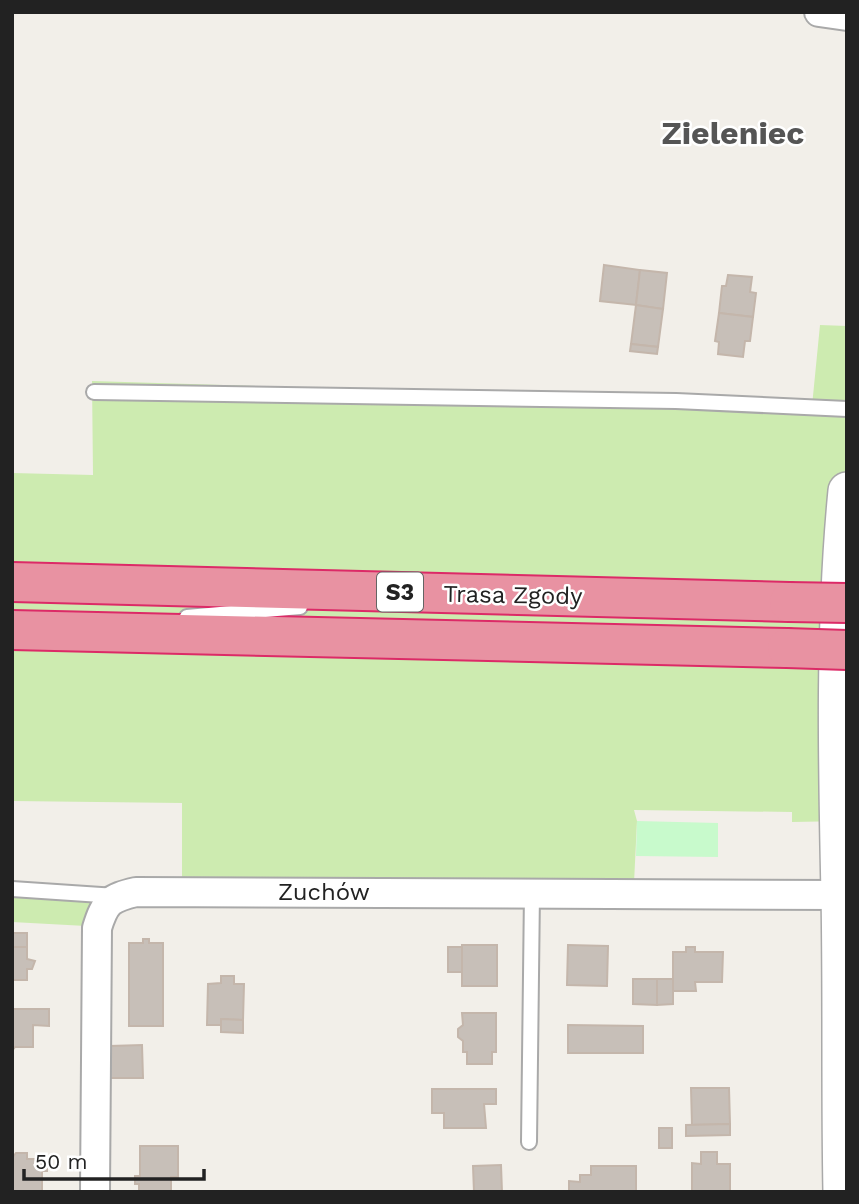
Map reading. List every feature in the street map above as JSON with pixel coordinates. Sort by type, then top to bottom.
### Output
[{"type":"highway","name":"Trasa Zgody","points":[[23,582],[847,603]]},
{"type":"highway","name":"Trasa Zgody","points":[[21,631],[847,650]]},
{"type":"street","points":[[819,12],[847,16]]},
{"type":"street","points":[[842,1192],[841,546],[847,491]]},
{"type":"street","name":"Zuchów","points":[[118,896],[136,892],[840,895]]},
{"type":"street","points":[[96,1192],[97,928],[103,910],[118,896]]},
{"type":"lane","points":[[94,392],[676,401],[847,409]]},
{"type":"lane","points":[[23,582],[173,610]]},
{"type":"lane","points":[[21,631],[173,610],[247,611],[454,593]]},
{"type":"lane","points":[[247,611],[302,619]]},
{"type":"lane","points":[[329,622],[452,639]]},
{"type":"lane","name":"Zuchów","points":[[12,889],[118,896]]},
{"type":"lane","points":[[529,1142],[532,892]]},
{"type":"green space","points":[[820,325],[847,326],[847,821],[792,822],[792,812],[634,810],[637,821],[634,883],[182,892],[182,803],[12,801],[12,473],[93,475],[92,381],[806,403],[812,406]]},
{"type":"green space","points":[[637,821],[718,823],[718,857],[636,856]]},
{"type":"green space","points":[[12,894],[103,898],[86,926],[12,922]]},
{"type":"building","points":[[604,265],[640,270],[636,305],[600,301]]},
{"type":"building","points":[[640,270],[667,273],[663,309],[636,305]]},
{"type":"building","points":[[728,275],[752,277],[750,292],[756,293],[753,317],[719,313],[722,286],[726,286]]},
{"type":"building","points":[[636,305],[663,309],[658,347],[631,344]]},
{"type":"building","points":[[719,313],[753,317],[750,341],[745,341],[743,357],[718,354],[719,342],[715,341]]},
{"type":"building","points":[[631,344],[658,347],[657,354],[630,351]]},
{"type":"building","points":[[12,933],[27,933],[27,947],[12,947]]},
{"type":"building","points":[[143,939],[149,939],[149,943],[163,943],[163,1026],[129,1026],[129,943],[143,943]]},
{"type":"building","points":[[462,945],[497,945],[497,986],[462,986]]},
{"type":"building","points":[[568,945],[608,946],[607,986],[567,985]]},
{"type":"building","points":[[12,947],[27,947],[27,959],[35,961],[32,969],[27,969],[27,980],[12,980]]},
{"type":"building","points":[[448,947],[462,947],[462,972],[448,972]]},
{"type":"building","points":[[686,947],[695,947],[695,952],[723,952],[722,982],[695,982],[696,991],[673,991],[673,952],[686,952]]},
{"type":"building","points":[[221,976],[234,976],[234,984],[244,984],[243,1020],[221,1019],[221,1025],[207,1025],[208,984],[221,983]]},
{"type":"building","points":[[633,979],[657,979],[657,1005],[633,1004]]},
{"type":"building","points":[[657,979],[673,979],[673,1004],[657,1005]]},
{"type":"building","points":[[12,1009],[49,1009],[49,1026],[33,1025],[33,1047],[15,1047],[12,1051]]},
{"type":"building","points":[[462,1013],[496,1013],[496,1052],[492,1052],[492,1064],[467,1064],[467,1052],[463,1052],[463,1041],[458,1037],[458,1029],[463,1025]]},
{"type":"building","points":[[221,1019],[243,1020],[243,1033],[221,1032]]},
{"type":"building","points":[[568,1025],[643,1026],[643,1053],[568,1053]]},
{"type":"building","points":[[142,1045],[143,1078],[110,1078],[110,1046]]},
{"type":"building","points":[[691,1088],[729,1088],[730,1124],[692,1125]]},
{"type":"building","points":[[432,1089],[496,1089],[496,1104],[484,1104],[486,1128],[444,1128],[444,1113],[432,1113]]},
{"type":"building","points":[[730,1124],[730,1135],[686,1136],[686,1125]]},
{"type":"building","points":[[659,1128],[672,1128],[672,1148],[659,1148]]},
{"type":"building","points":[[140,1146],[178,1146],[178,1177],[171,1177],[171,1192],[139,1192],[135,1176],[140,1176]]},
{"type":"building","points":[[701,1152],[717,1152],[717,1164],[730,1164],[730,1192],[692,1192],[692,1163],[701,1164]]},
{"type":"building","points":[[16,1153],[27,1153],[27,1159],[47,1159],[47,1171],[42,1171],[42,1192],[12,1192],[12,1158]]},
{"type":"building","points":[[501,1165],[502,1192],[474,1192],[473,1166]]},
{"type":"building","points":[[591,1166],[636,1166],[636,1192],[569,1192],[569,1181],[580,1182],[580,1175],[591,1175]]},
{"type":"district","name":"Zieleniec","points":[[733,133]]}]
